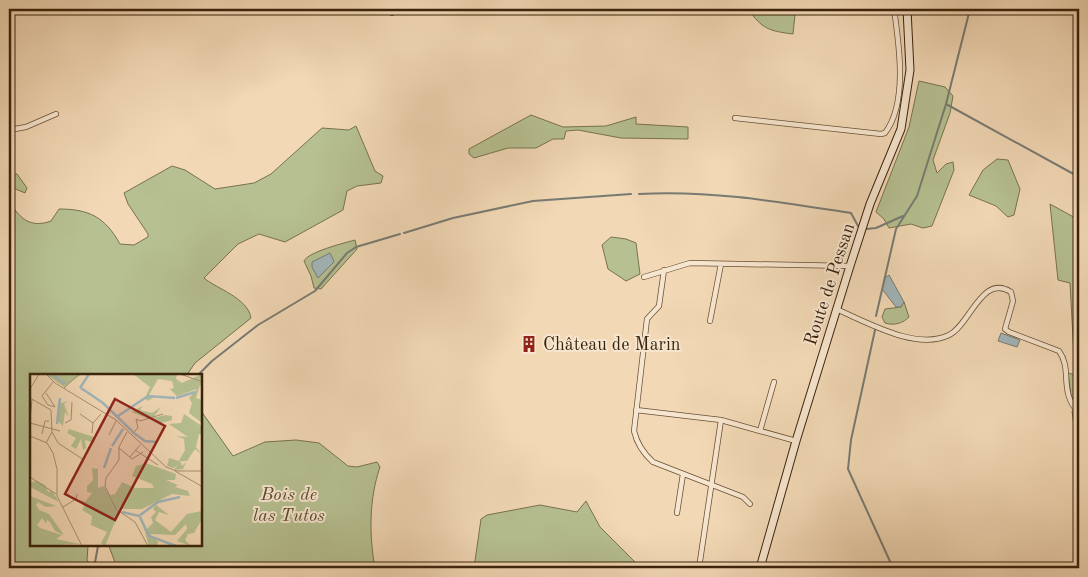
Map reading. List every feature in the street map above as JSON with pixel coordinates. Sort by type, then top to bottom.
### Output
[{"type":"main road","name":"Route de Pessan","points":[[760,568],[836,309],[870,204],[901,129],[906,110],[910,70],[906,9]]},
{"type":"street","points":[[735,118],[881,134],[885,132],[896,110],[899,92],[899,47],[894,9]]},
{"type":"street","points":[[9,130],[26,126],[56,114]]},
{"type":"street","points":[[644,277],[690,263],[850,266]]},
{"type":"street","points":[[710,321],[721,264]]},
{"type":"street","points":[[664,270],[659,306],[647,319],[634,431],[640,448],[653,462],[743,497],[750,504]]},
{"type":"street","points":[[836,309],[878,328],[912,339],[938,339],[955,332],[986,291],[1000,287],[1006,289],[1010,292],[1013,301],[1005,329],[1059,351],[1063,356],[1069,402],[1079,413]]},
{"type":"street","points":[[760,431],[774,382]]},
{"type":"street","points":[[636,410],[721,420],[796,441]]},
{"type":"street","points":[[699,565],[721,420]]},
{"type":"street","points":[[677,513],[683,474]]},
{"type":"green space","points":[[748,9],[828,9],[831,14],[795,14],[793,34],[767,28]]},
{"type":"green space","points":[[919,81],[945,87],[953,96],[950,113],[933,160],[937,173],[946,164],[953,162],[954,170],[932,226],[923,228],[911,224],[889,228],[884,219],[876,212],[909,127]]},
{"type":"green space","points":[[531,115],[563,127],[606,126],[636,117],[636,124],[688,127],[688,139],[621,138],[578,130],[566,131],[564,139],[553,139],[536,148],[508,148],[474,158],[469,154],[469,149]]},
{"type":"green space","points":[[356,126],[375,171],[383,176],[381,183],[357,186],[347,191],[343,210],[285,242],[259,234],[238,244],[204,278],[238,299],[249,311],[251,318],[195,363],[187,374],[30,374],[30,547],[88,547],[87,560],[92,568],[9,565],[9,201],[21,216],[37,224],[51,221],[59,209],[70,209],[88,213],[102,221],[120,244],[134,245],[148,237],[148,234],[128,204],[124,193],[172,166],[185,170],[215,189],[254,183],[271,174],[322,128],[349,130]]},
{"type":"green space","points":[[997,159],[1008,160],[1020,189],[1014,215],[1008,217],[996,206],[969,195],[983,170]]},
{"type":"green space","points":[[17,174],[27,188],[25,193],[11,187],[9,188],[9,178]]},
{"type":"green space","points":[[1050,204],[1079,220],[1079,409],[1071,396],[1068,373],[1075,375],[1070,283],[1058,280]]},
{"type":"green space","points":[[611,237],[626,239],[636,243],[640,274],[626,281],[608,269],[602,245]]},
{"type":"green space","points":[[355,240],[357,249],[321,289],[314,288],[304,261],[319,251]]},
{"type":"green space","points":[[904,302],[909,317],[898,323],[885,323],[882,317],[885,309],[901,307]]},
{"type":"green space","points":[[1072,411],[1079,418],[1079,466]]},
{"type":"green space","name":"Bois de las Tutos","points":[[202,412],[233,456],[265,442],[296,440],[319,443],[348,466],[357,467],[377,462],[380,467],[376,479],[371,517],[375,568],[117,568],[109,547],[202,547]]},
{"type":"green space","points":[[586,501],[600,527],[641,568],[474,568],[481,519],[487,515],[540,505],[577,512]]},
{"type":"shaded area","points":[[330,253],[334,261],[318,278],[312,267],[312,262]]},
{"type":"shaded area","points":[[889,275],[904,302],[901,307],[896,307],[882,289],[885,278]]},
{"type":"shaded area","points":[[1001,333],[1020,340],[1017,347],[998,341]]},
{"type":"waterway","points":[[876,316],[896,229],[917,196],[946,104],[970,9]]},
{"type":"waterway","points":[[946,104],[1079,177]]},
{"type":"waterway","points":[[404,233],[453,218],[533,201],[631,194]]},
{"type":"waterway","points":[[639,194],[719,195],[798,205],[851,213],[858,226]]},
{"type":"waterway","points":[[866,229],[876,228],[903,216]]},
{"type":"waterway","points":[[199,374],[212,361],[258,325],[315,291],[347,253],[356,247],[400,234]]},
{"type":"waterway","points":[[875,330],[851,440],[848,469],[893,568]]},
{"type":"waterway","points":[[94,568],[98,547]]},
{"type":"place","name":"Château de Marin","points":[[529,344]]}]
